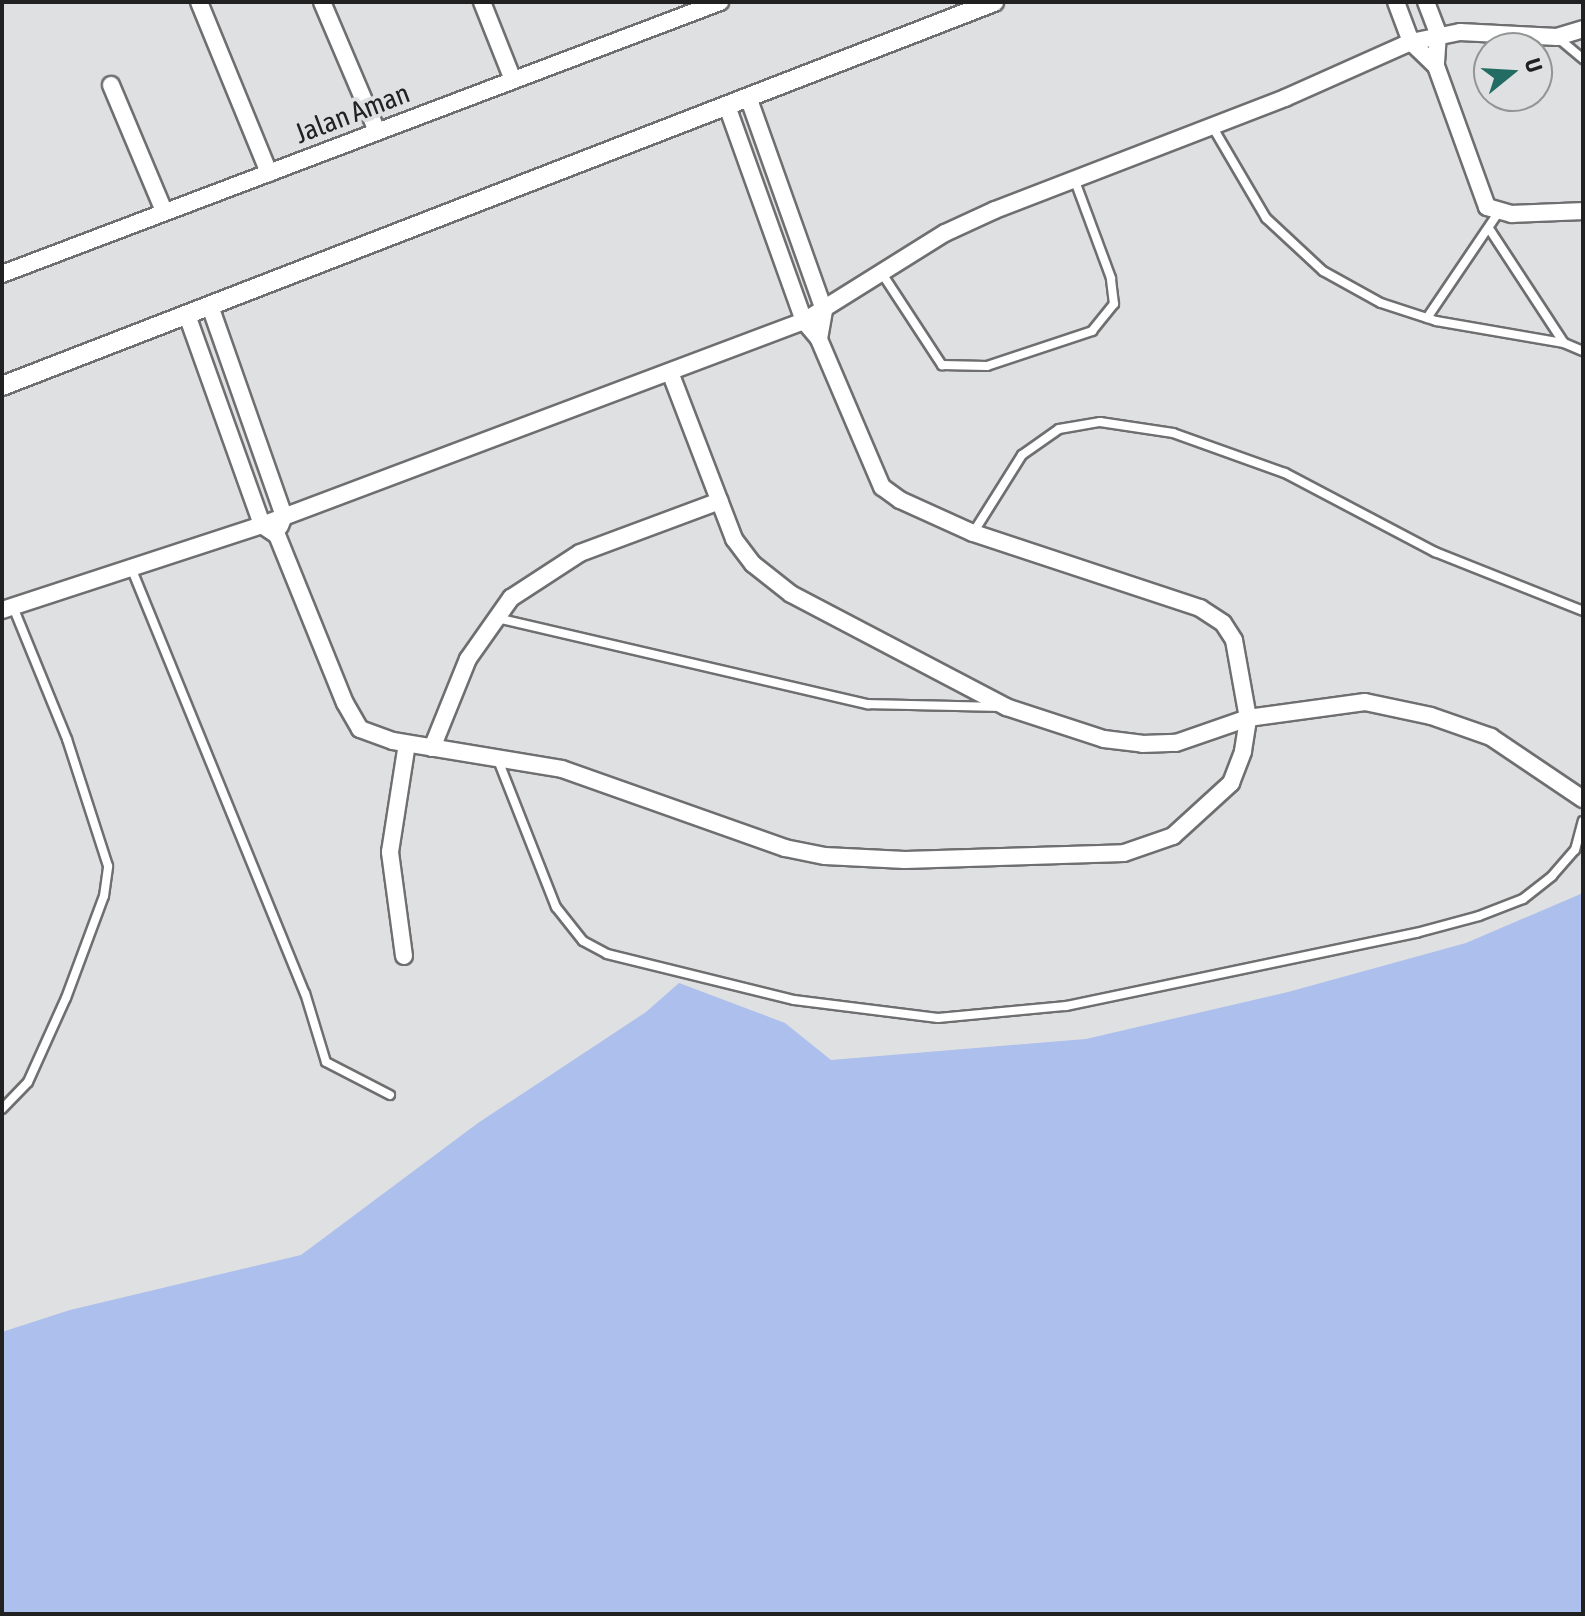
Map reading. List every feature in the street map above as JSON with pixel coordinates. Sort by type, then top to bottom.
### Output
[{"type":"street","points":[[199,2],[269,173]]},
{"type":"street","points":[[322,2],[377,131]]},
{"type":"street","points":[[482,2],[513,80]]},
{"type":"street","name":"Jalan Aman","points":[[2,274],[720,2]]},
{"type":"street","points":[[2,386],[994,2]]},
{"type":"street","points":[[1396,2],[1411,42],[1436,66]]},
{"type":"street","points":[[1426,2],[1438,34],[1436,66],[1476,187],[1487,207],[1498,213],[1583,211]]},
{"type":"street","points":[[7,609],[262,525],[804,321],[883,275],[945,233],[1411,42],[1438,34],[1557,37],[1583,29]]},
{"type":"street","points":[[111,85],[164,211]]},
{"type":"street","points":[[748,97],[824,310],[819,339]]},
{"type":"street","points":[[187,315],[262,525],[277,535],[360,729],[407,744],[562,769],[785,848],[825,856],[905,860],[1124,853],[1173,836],[1231,783],[1248,718],[1234,640],[1223,623],[1200,608],[973,533],[900,500],[882,487],[819,339],[804,321],[727,106]]},
{"type":"street","points":[[210,306],[284,516],[277,535]]},
{"type":"street","points":[[670,372],[720,501],[744,552],[791,594],[1006,707],[1104,739],[1142,744],[1176,743],[1248,718],[1365,702],[1431,716],[1491,737],[1583,799]]},
{"type":"street","points":[[432,748],[468,659],[496,617],[538,576],[580,553],[720,501]]},
{"type":"street","points":[[404,956],[390,852],[407,744]]},
{"type":"lane","points":[[1557,37],[1583,59]]},
{"type":"lane","points":[[1212,126],[1266,218],[1323,271],[1381,303],[1427,318],[1522,340],[1564,343],[1583,351]]},
{"type":"lane","points":[[883,275],[942,365],[987,366],[1092,331],[1114,304],[1111,278],[1075,181]]},
{"type":"lane","points":[[1427,318],[1490,230],[1498,213]]},
{"type":"lane","points":[[1490,230],[1564,343]]},
{"type":"lane","points":[[973,533],[1022,455],[1059,429],[1100,422],[1173,433],[1285,473],[1435,552],[1583,611]]},
{"type":"lane","points":[[132,570],[305,993],[326,1062],[390,1095]]},
{"type":"lane","points":[[2,1109],[28,1082],[66,998],[104,896],[108,866],[67,739],[7,609]]},
{"type":"lane","points":[[496,617],[868,704],[1006,707]]},
{"type":"lane","points":[[497,759],[556,907],[583,941],[607,954],[794,1000],[938,1018],[1066,1006],[1416,933],[1479,916],[1523,899],[1552,876],[1575,850],[1583,821]]},
{"type":"shaded area","points":[[1583,893],[1583,1614],[2,1614],[2,1332],[70,1310],[301,1255],[478,1123],[646,1012],[679,983],[785,1023],[831,1060],[1086,1039],[1288,992],[1466,943]]}]
